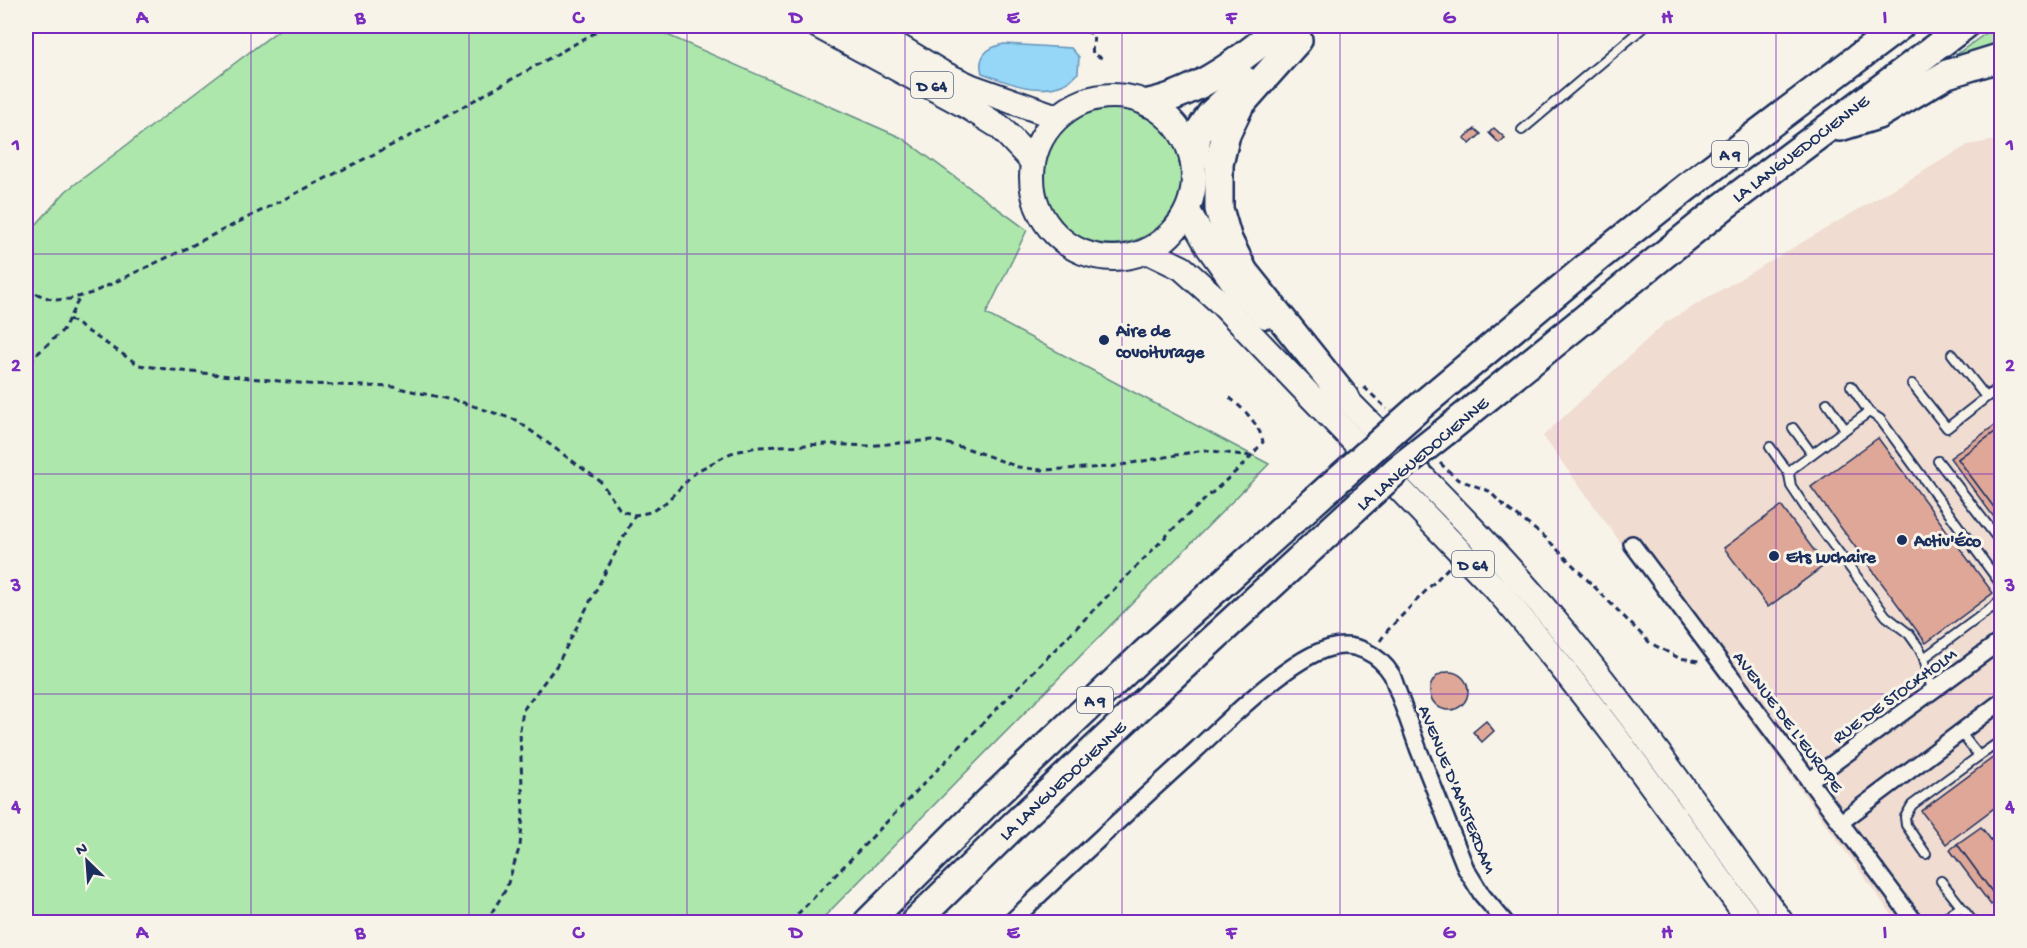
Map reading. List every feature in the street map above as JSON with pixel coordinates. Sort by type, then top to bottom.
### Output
[{"type":"highway","name":"LA LANGUEDOCIENNE","points":[[868,922],[989,801],[1143,654],[1423,404],[1600,256],[1687,187],[1900,26]]},
{"type":"highway","name":"LA LANGUEDOCIENNE","points":[[915,922],[1158,689],[1398,469],[1651,264],[1818,133],[1964,26]]},
{"type":"highway","points":[[1149,103],[1167,99],[1212,77],[1244,57],[1298,30]]},
{"type":"highway","points":[[1194,160],[1197,135],[1211,114],[1298,30]]},
{"type":"highway","points":[[1298,30],[1240,105],[1226,134],[1219,164],[1219,209],[1228,240],[1244,272],[1352,390]]},
{"type":"highway","points":[[1818,133],[1878,115],[1947,74],[2001,57]]},
{"type":"main road","name":"D 64","points":[[818,26],[968,107],[1000,128],[1033,162]]},
{"type":"main road","name":"D 64","points":[[865,26],[942,73],[972,87],[1057,117]]},
{"type":"main road","points":[[1117,95],[1149,103],[1169,117],[1185,136],[1194,160],[1195,186],[1188,211],[1178,228],[1164,241],[1147,251],[1125,258],[1103,258],[1081,252],[1062,240],[1047,224],[1036,205],[1032,184],[1033,162],[1041,138],[1057,117],[1075,105],[1095,97],[1117,95]]},
{"type":"main road","name":"D 64","points":[[1188,211],[1209,248],[1234,283],[1352,390],[1555,621],[1648,739],[1781,922]]},
{"type":"main road","name":"D 64","points":[[1147,251],[1182,268],[1220,302],[1462,553],[1539,638],[1624,748],[1751,922]]},
{"type":"street","name":"AVENUE DE L'EUROPE","points":[[1632,544],[1915,922]]},
{"type":"street","name":"RUE DE STOCKHOLM","points":[[1809,781],[2001,640]]},
{"type":"street","points":[[1011,922],[1238,711],[1287,671],[1316,653],[1332,647],[1356,647],[1371,654]]},
{"type":"street","name":"AVENUE D'AMSTERDAM","points":[[1371,654],[1385,665],[1392,675],[1418,748],[1467,869],[1482,895],[1505,922]]},
{"type":"street","points":[[1840,822],[2001,701]]},
{"type":"lane","points":[[1522,130],[1645,26]]},
{"type":"lane","points":[[1952,354],[1986,397]]},
{"type":"lane","points":[[1912,384],[1947,428],[2001,385]]},
{"type":"lane","points":[[1851,387],[1869,412],[1880,419],[2001,586]]},
{"type":"lane","points":[[1827,403],[1845,429]]},
{"type":"lane","points":[[1789,474],[1869,412]]},
{"type":"lane","points":[[1793,428],[1812,454]]},
{"type":"lane","points":[[1770,447],[1789,474],[1791,486],[1807,510],[1886,616],[1909,634],[1924,658],[1932,692]]},
{"type":"lane","points":[[1938,461],[2001,544]]},
{"type":"lane","points":[[1924,658],[2001,600]]},
{"type":"lane","points":[[1960,732],[1979,756]]},
{"type":"lane","points":[[1926,854],[1906,825],[1905,818],[1912,805],[2001,740]]},
{"type":"lane","points":[[1941,881],[1973,922]]},
{"type":"lane","points":[[1938,922],[1960,907]]},
{"type":"path","points":[[26,290],[54,300],[80,296],[102,288],[412,135],[607,26]]},
{"type":"path","points":[[950,26],[959,28],[968,26]]},
{"type":"path","points":[[992,33],[1002,29],[1085,31],[1093,34],[1095,41],[1092,48],[1093,54],[1102,58]]},
{"type":"path","points":[[26,372],[34,357],[63,330],[80,296]]},
{"type":"path","points":[[69,319],[139,364],[173,370],[308,384],[394,387],[461,402],[516,420],[600,481],[621,511],[635,515],[651,512],[665,503],[697,471],[731,453],[758,447],[830,444],[867,446],[932,440],[969,449],[1018,467],[1042,470],[1110,467],[1204,450],[1251,456]]},
{"type":"path","points":[[1352,390],[1392,414]]},
{"type":"path","points":[[790,922],[1173,530],[1263,442],[1261,434],[1247,413],[1229,397]]},
{"type":"path","points":[[1432,455],[1457,479],[1489,491],[1504,506],[1546,538],[1650,643],[1679,658],[1722,664]]},
{"type":"path","points":[[486,922],[506,889],[520,846],[523,815],[520,729],[523,710],[557,665],[635,515]]},
{"type":"path","points":[[1371,654],[1387,631],[1462,553]]},
{"type":"shaded area","points":[[2001,139],[2001,922],[1897,922],[1543,436],[1665,323],[1968,145]]},
{"type":"green space","points":[[284,26],[647,26],[902,138],[1027,230],[986,314],[1269,464],[819,922],[26,922],[26,236],[66,191]]},
{"type":"green space","points":[[1996,26],[2001,26],[2001,48],[1951,61],[1953,57]]},
{"type":"green space","points":[[1112,104],[1139,109],[1162,124],[1177,147],[1182,174],[1177,201],[1162,224],[1139,239],[1112,244],[1085,239],[1062,224],[1047,201],[1042,174],[1047,147],[1062,124],[1085,109]]},
{"type":"water","points":[[1004,44],[1071,48],[1079,57],[1078,73],[1064,84],[1041,89],[1021,86],[982,73],[981,62],[985,53],[993,47]]},
{"type":"building","points":[[1494,128],[1505,138],[1499,143],[1489,133]]},
{"type":"building","points":[[1475,129],[1481,134],[1470,144],[1464,138]]},
{"type":"building","points":[[2002,420],[2002,427],[1958,459],[2002,518],[2002,528],[1950,458]]},
{"type":"building","points":[[2002,427],[2002,518],[1958,459]]},
{"type":"building","name":"Activ'Éco","points":[[1878,438],[1993,593],[1926,643],[1811,487]]},
{"type":"building","name":"Ets Luchaire","points":[[1781,506],[1825,565],[1768,607],[1724,548]]},
{"type":"building","points":[[1449,672],[1463,677],[1468,691],[1463,705],[1449,710],[1435,705],[1430,691],[1435,677]]},
{"type":"building","points":[[1486,721],[1494,731],[1482,742],[1473,732]]},
{"type":"building","points":[[2002,751],[2002,802],[1946,844],[1921,811]]},
{"type":"building","points":[[1981,827],[2002,854],[2002,884],[1992,892],[1957,844]]},
{"type":"building","points":[[1957,844],[1992,892],[2002,884],[2002,897],[1991,905],[1950,850]]},
{"type":"place","name":"Aire de covoiturage","points":[[1104,340]]},
{"type":"place","name":"Activ'Éco","points":[[1902,540]]},
{"type":"place","name":"Ets Luchaire","points":[[1774,556]]}]
